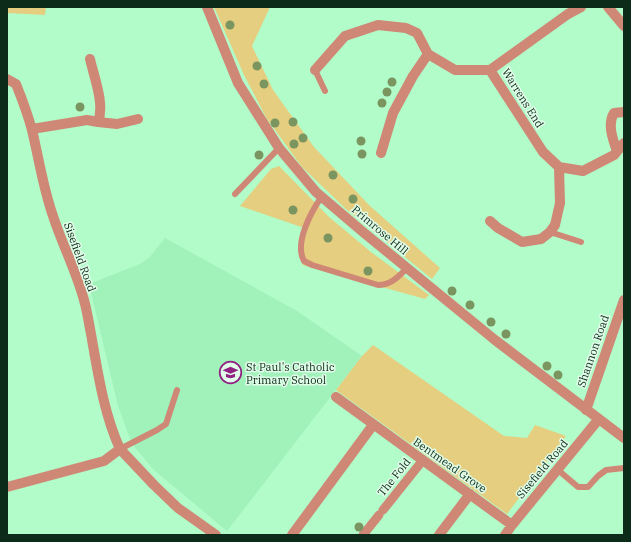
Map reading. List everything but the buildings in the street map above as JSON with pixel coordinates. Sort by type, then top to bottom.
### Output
[{"type":"street","name":"Primrose Hill","points":[[207,7],[238,83],[279,148],[316,192],[495,340],[598,420],[624,438]]},
{"type":"street","name":"Warrens End","points":[[559,167],[543,152],[490,70],[580,7]]},
{"type":"street","points":[[608,7],[624,26]]},
{"type":"street","points":[[315,70],[345,36],[378,25],[406,28],[417,33],[428,54],[455,70],[490,70]]},
{"type":"street","points":[[381,153],[394,113],[413,76],[428,54]]},
{"type":"street","points":[[90,59],[101,106],[101,114],[98,122]]},
{"type":"street","name":"Sisefield Road","points":[[7,79],[16,84],[32,129],[42,179],[53,217],[86,306],[106,408],[120,449],[178,508],[212,534]]},
{"type":"street","points":[[617,151],[610,126],[611,118],[614,113],[624,112]]},
{"type":"street","points":[[32,129],[87,120],[117,124],[138,119]]},
{"type":"street","points":[[490,221],[498,228],[522,242],[541,239],[550,232],[555,225],[560,203],[559,167],[583,171],[614,155],[624,143]]},
{"type":"street","name":"Shannon Road","points":[[586,410],[624,300]]},
{"type":"street","name":"Bentmead Grove","points":[[336,397],[512,525]]},
{"type":"street","name":"Sisefield Road","points":[[505,535],[598,420]]},
{"type":"street","points":[[292,535],[374,425]]},
{"type":"street","points":[[7,487],[104,461],[120,449]]},
{"type":"street","name":"The Fold","points":[[363,535],[423,460]]},
{"type":"street","points":[[440,535],[470,494]]},
{"type":"lane","points":[[315,70],[325,91]]},
{"type":"lane","points":[[235,194],[279,148]]},
{"type":"lane","points":[[322,196],[314,209],[302,242],[301,254],[304,261],[312,265],[378,285],[384,285],[391,282],[407,268]]},
{"type":"lane","points":[[550,232],[581,242]]},
{"type":"lane","points":[[120,449],[166,424],[177,390]]},
{"type":"lane","points":[[558,470],[578,486],[588,487],[606,470],[624,468]]},
{"type":"shaded area","points":[[7,7],[46,7],[45,15],[7,13]]},
{"type":"shaded area","points":[[214,7],[270,7],[252,46],[273,90],[314,147],[370,206],[440,268],[432,279],[346,209],[302,167],[267,119],[244,75]]},
{"type":"shaded area","points":[[279,166],[329,217],[371,252],[429,295],[425,299],[303,265],[300,258],[307,229],[240,206],[271,169]]},
{"type":"shaded area","name":"St Paul's Catholic Primary School","points":[[165,238],[297,311],[362,356],[227,531],[154,470],[132,444],[118,406],[89,284],[140,264],[149,258]]},
{"type":"shaded area","points":[[373,345],[504,436],[527,438],[535,425],[566,436],[507,514],[336,390],[362,356]]},
{"type":"place","name":"St Paul's Catholic Primary School","points":[[230,373]]}]
